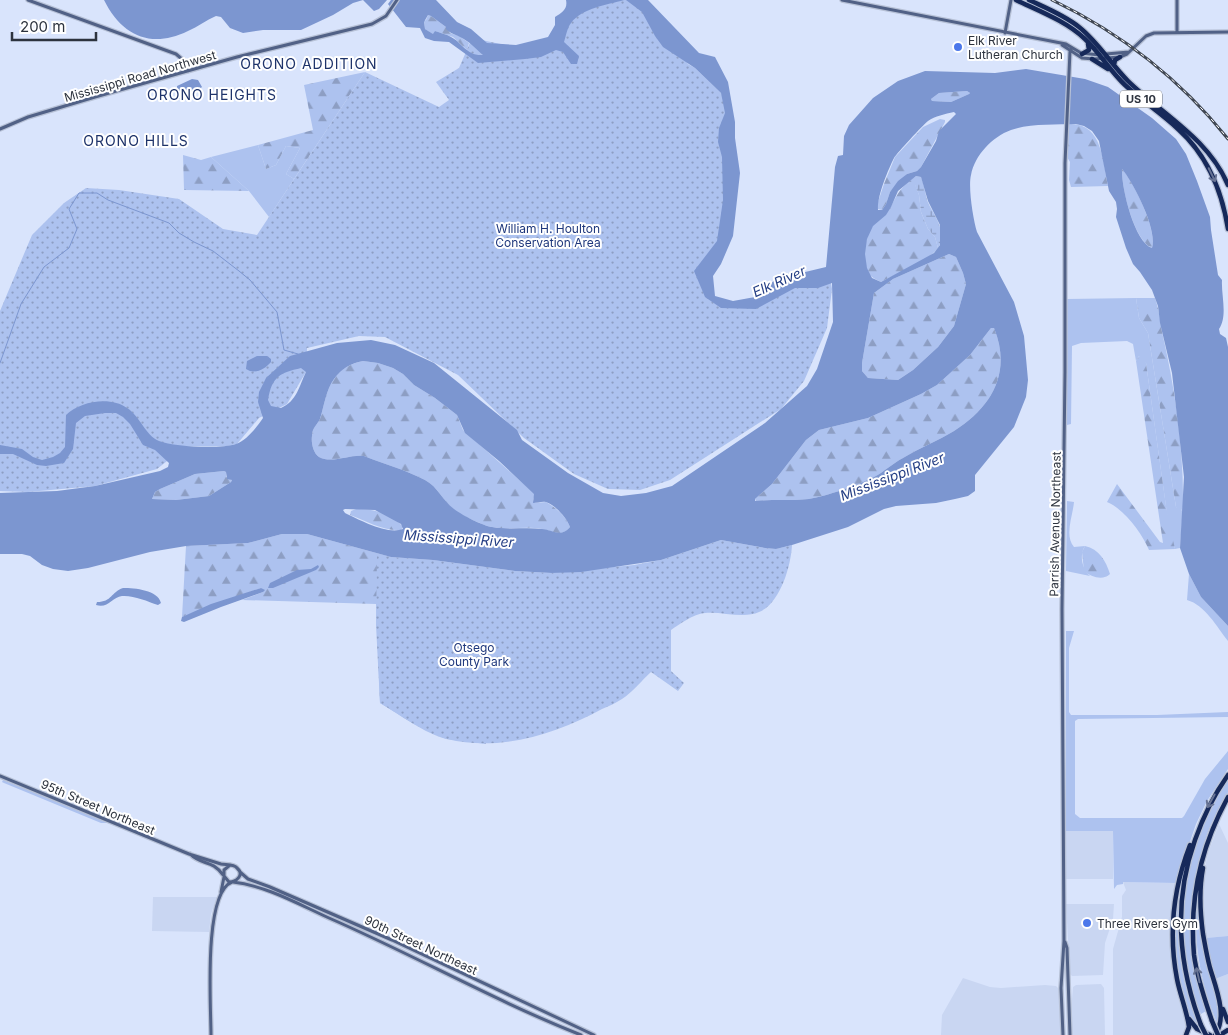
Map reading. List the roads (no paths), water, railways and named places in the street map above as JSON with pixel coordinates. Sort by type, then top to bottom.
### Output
[{"type":"highway","name":"US 10","points":[[1016,0],[1065,24],[1086,40],[1114,65],[1132,85],[1199,141],[1217,163],[1228,185]]},
{"type":"highway","name":"US 10","points":[[1029,0],[1078,26],[1090,37],[1110,70],[1127,87],[1178,129],[1198,150],[1208,166],[1218,189],[1228,229]]},
{"type":"highway","points":[[1080,55],[1089,50],[1086,40]]},
{"type":"highway","points":[[1114,65],[1115,60],[1120,57]]},
{"type":"highway","points":[[1092,59],[1110,70]]},
{"type":"highway","points":[[1206,1035],[1191,996],[1186,976],[1180,938],[1180,919],[1184,878],[1199,829],[1211,801],[1228,775]]},
{"type":"highway","points":[[1218,1035],[1212,1021],[1194,956],[1193,919],[1197,881],[1206,844],[1228,797]]},
{"type":"highway","points":[[1214,826],[1202,870],[1201,909],[1209,966],[1228,1022]]},
{"type":"highway","points":[[1186,1035],[1189,1028],[1174,959],[1172,940],[1173,913],[1182,869],[1199,829]]},
{"type":"highway","points":[[1218,1035],[1220,1001]]},
{"type":"highway","points":[[1185,1008],[1193,1026],[1210,1035]]},
{"type":"highway","points":[[1218,1035],[1228,1030]]},
{"type":"main road","points":[[28,0],[176,54],[183,60],[188,71]]},
{"type":"main road","name":"Mississippi Road Northwest","points":[[0,129],[51,110],[188,71],[372,24],[382,19],[397,0]]},
{"type":"main road","points":[[842,0],[1060,44],[1092,59],[1129,52]]},
{"type":"main road","points":[[1005,33],[1010,0]]},
{"type":"main road","points":[[1177,32],[1178,0]]},
{"type":"main road","points":[[1069,59],[1080,55],[1120,57],[1151,34],[1228,32]]},
{"type":"main road","name":"Parrish Avenue Northeast","points":[[1063,1035],[1061,988],[1064,941],[1062,584],[1065,376],[1065,129],[1071,49]]},
{"type":"main road","name":"95th Street Northeast","points":[[0,776],[189,854]]},
{"type":"main road","points":[[189,854],[237,867],[240,872],[238,878],[226,885],[221,892]]},
{"type":"main road","points":[[189,854],[194,858],[215,866],[227,880],[233,882]]},
{"type":"main road","points":[[211,1035],[212,926],[221,892],[224,870],[230,865]]},
{"type":"main road","name":"90th Street Northeast","points":[[240,872],[248,880],[270,887],[392,940],[594,1035]]},
{"type":"main road","name":"90th Street Northeast","points":[[233,882],[261,888],[369,935],[503,1000],[581,1035]]},
{"type":"main road","name":"Parrish Avenue Northeast","points":[[1064,941],[1067,948],[1070,1035]]},
{"type":"main road","points":[[503,1000],[510,996]]},
{"type":"main road","points":[[512,1004],[518,1000]]},
{"type":"water","points":[[104,0],[363,0],[353,3],[301,30],[263,30],[243,33],[230,28],[221,17],[216,16],[175,36],[150,39],[139,36],[120,23]]},
{"type":"water","points":[[363,0],[387,0],[379,9],[374,11]]},
{"type":"water","points":[[391,0],[436,0],[457,22],[471,29],[487,43],[516,45],[548,37],[555,25],[555,17],[565,8],[566,0],[624,0],[588,10],[571,23],[564,42],[579,56],[577,64],[571,64],[563,52],[556,50],[541,57],[478,63],[449,42],[425,38],[420,28],[406,27],[388,4]],"holes":[[[428,15],[446,27],[448,31],[466,41],[483,55],[477,55],[469,51],[449,36],[435,31],[433,34],[425,29],[424,22]]]},
{"type":"water","points":[[626,0],[648,0],[699,53],[715,57],[728,82],[735,122],[735,138],[740,173],[733,236],[721,264],[713,276],[715,296],[733,301],[755,297],[776,279],[826,267],[835,167],[838,156],[843,155],[844,136],[849,125],[873,98],[898,81],[925,71],[995,73],[1026,69],[1085,79],[1108,87],[1152,118],[1176,139],[1186,154],[1210,217],[1218,275],[1222,280],[1224,312],[1219,329],[1220,334],[1226,338],[1228,347],[1228,626],[1201,597],[1189,574],[1180,548],[1184,477],[1172,373],[1160,323],[1158,306],[1152,290],[1133,264],[1126,248],[1116,217],[1116,202],[1109,191],[1099,141],[1092,131],[1076,124],[1035,125],[1011,130],[997,137],[985,148],[973,168],[970,187],[975,226],[1014,302],[1024,336],[1028,380],[1026,397],[1014,427],[975,475],[975,491],[968,496],[936,503],[896,506],[884,509],[848,527],[776,549],[721,540],[661,560],[581,572],[515,571],[433,560],[391,557],[307,534],[282,534],[248,543],[186,546],[150,552],[88,568],[68,571],[42,565],[30,556],[22,554],[0,554],[0,493],[57,491],[95,486],[160,471],[168,467],[169,463],[155,450],[143,445],[130,424],[116,413],[85,416],[76,423],[73,449],[64,463],[46,466],[37,465],[13,454],[0,454],[0,445],[22,449],[33,457],[42,460],[53,457],[65,447],[66,415],[87,403],[104,401],[120,404],[132,411],[150,434],[159,441],[175,445],[198,447],[236,444],[247,437],[263,418],[258,402],[259,392],[266,378],[290,356],[337,343],[371,340],[395,345],[434,363],[517,430],[522,440],[568,473],[603,493],[621,496],[646,493],[672,486],[765,423],[807,386],[817,369],[833,322],[832,283],[818,288],[795,288],[756,309],[721,308],[705,297],[694,271],[717,241],[723,200],[722,157],[718,142],[719,128],[725,113],[721,93],[695,68],[663,47],[642,12]],"holes":[[[967,91],[970,93],[951,102],[932,101],[931,99],[939,93]],[[954,112],[956,114],[939,131],[936,141],[921,167],[898,181],[890,192],[882,210],[878,210],[881,191],[894,158],[928,121],[937,116]],[[1122,169],[1138,195],[1148,219],[1153,240],[1152,248],[1146,244],[1134,225],[1124,188]],[[916,176],[921,177],[928,201],[940,225],[940,245],[934,253],[881,282],[872,278],[867,268],[865,254],[867,239],[873,226],[886,215],[898,191]],[[949,254],[956,257],[966,284],[954,326],[938,347],[913,370],[898,380],[868,378],[862,371],[874,293],[893,279]],[[991,328],[994,328],[1001,359],[995,387],[979,411],[954,431],[899,460],[878,475],[851,487],[809,499],[755,501],[772,484],[806,440],[819,430],[868,418],[937,385],[970,355]],[[363,361],[393,368],[403,374],[414,385],[435,398],[457,415],[465,433],[499,461],[534,494],[533,503],[544,502],[553,506],[570,527],[560,533],[542,529],[488,526],[473,520],[450,506],[430,483],[410,473],[364,456],[330,460],[319,457],[315,453],[312,438],[313,431],[320,419],[327,393],[331,383],[340,372],[354,363]],[[301,368],[306,372],[297,393],[291,401],[281,408],[271,406],[268,400],[272,386],[278,377]],[[224,471],[226,472],[227,479],[232,480],[209,496],[176,500],[152,499],[155,492],[195,474]],[[343,510],[375,510],[401,524],[403,529],[389,530],[366,523],[345,513]]]},
{"type":"water","points":[[192,79],[198,80],[202,87],[191,96],[178,99],[177,86]]},
{"type":"water","points":[[257,356],[267,356],[271,359],[271,362],[260,370],[249,371],[246,369],[247,361]]},
{"type":"water","points":[[318,565],[319,567],[316,570],[273,588],[268,588],[270,583],[297,570],[311,569]]},
{"type":"water","points":[[123,588],[140,589],[151,593],[161,603],[158,605],[135,597],[122,596],[115,598],[107,604],[96,605],[97,602],[109,599]]},
{"type":"water","points":[[261,588],[265,590],[263,592],[184,622],[181,621],[182,617],[211,604]]},
{"type":"waterway","points":[[0,363],[21,304],[44,267],[69,248],[77,229],[69,209],[79,193],[97,193],[108,200],[169,223],[179,233],[213,251],[250,280],[277,312],[284,350],[298,354]]},
{"type":"railway","points":[[1052,0],[1102,27],[1148,59],[1190,97],[1228,139]]},
{"type":"place","name":"Elk River Lutheran Church","points":[[958,47]]},
{"type":"place","name":"Three Rivers Gym","points":[[1087,923]]},
{"type":"district","name":"ORONO ADDITION","points":[[309,63]]},
{"type":"district","name":"ORONO HEIGHTS","points":[[212,94]]},
{"type":"district","name":"ORONO HILLS","points":[[136,140]]},
{"type":"park label","name":"William H. Houlton Conservation Area","points":[[548,235]]},
{"type":"park label","name":"Otsego County Park","points":[[474,654]]},
{"type":"water label","name":"Elk River","points":[[779,281]]},
{"type":"water label","name":"Mississippi River","points":[[892,476]]},
{"type":"water label","name":"Mississippi River","points":[[459,538]]}]
